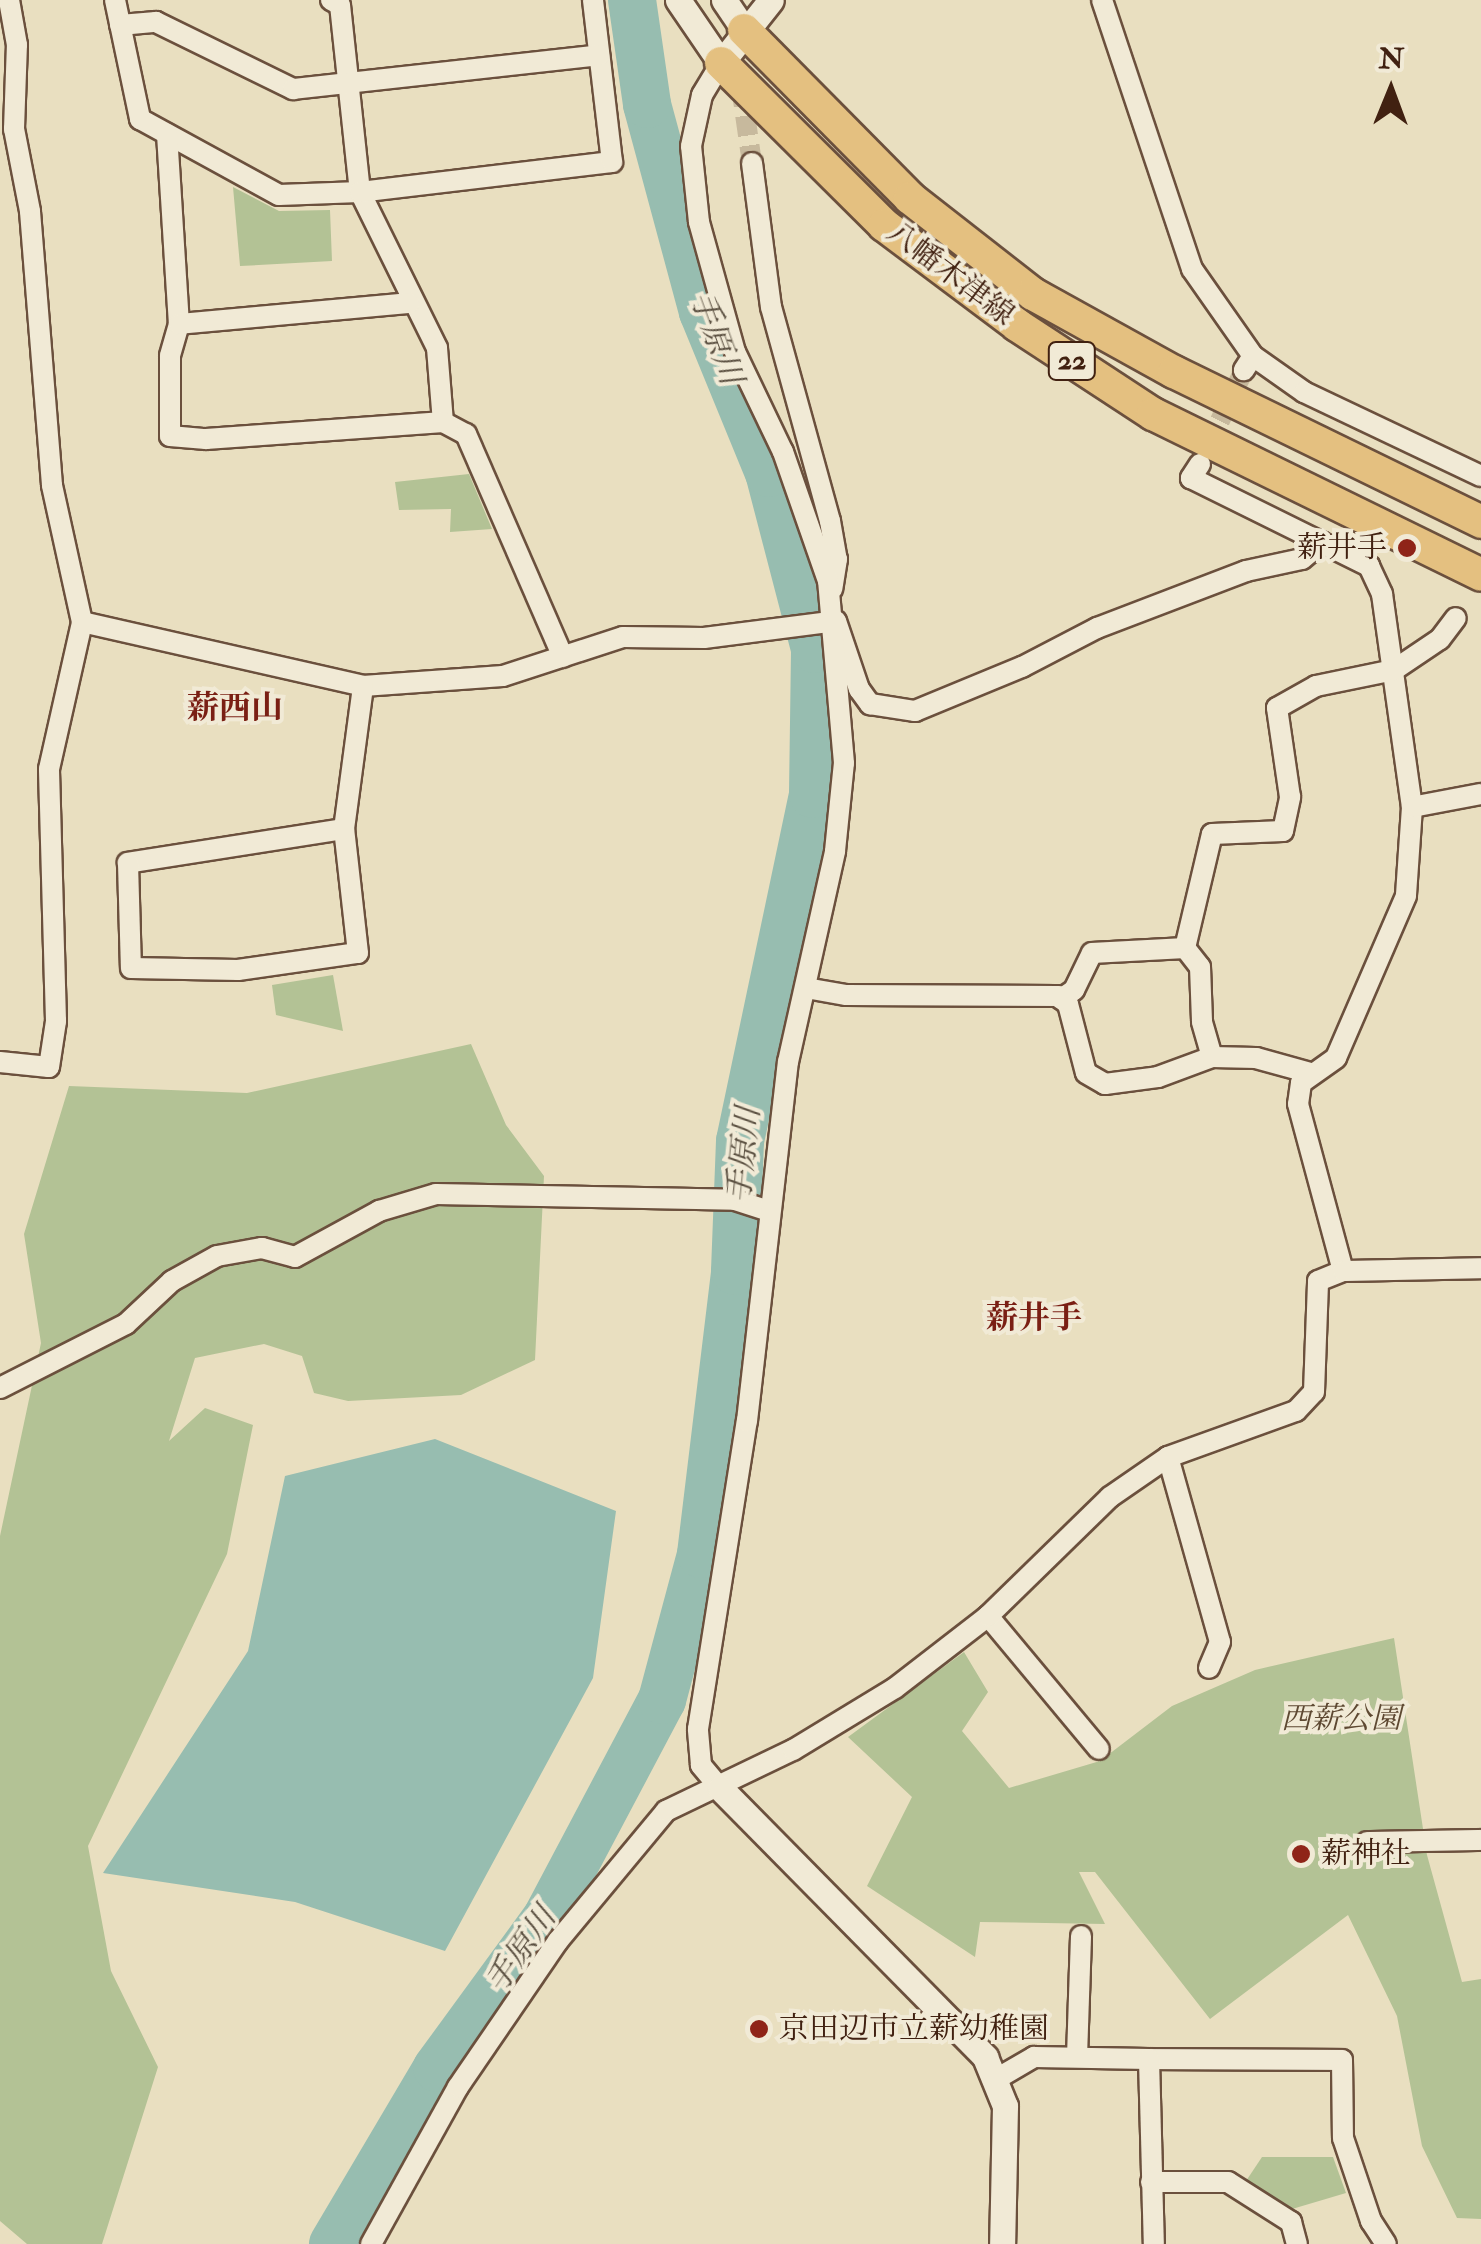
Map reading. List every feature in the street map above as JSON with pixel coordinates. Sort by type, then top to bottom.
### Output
[{"type":"main road","name":"八幡木津線","points":[[744,30],[910,198],[1033,294],[1174,372],[1481,522]]},
{"type":"main road","name":"八幡木津線","points":[[721,63],[884,224],[1018,325],[1153,414],[1481,575]]},
{"type":"street","points":[[0,1062],[49,1067],[56,1022],[49,770],[82,622],[52,485],[30,212],[14,129],[17,46],[9,0]]},
{"type":"street","points":[[115,0],[140,119],[279,195],[360,192],[612,162],[593,0]]},
{"type":"street","points":[[331,0],[340,5],[360,192],[409,303],[437,348],[443,422]]},
{"type":"street","points":[[678,0],[721,63]]},
{"type":"street","points":[[724,0],[744,30]]},
{"type":"street","points":[[772,0],[744,30],[702,94],[692,146],[699,222],[736,352],[783,452],[831,596]]},
{"type":"street","points":[[1102,0],[1192,268],[1248,362],[1481,476]]},
{"type":"street","points":[[120,26],[156,22],[292,89],[599,55]]},
{"type":"street","points":[[167,134],[179,324],[170,356],[170,436],[206,439],[443,422],[466,434],[564,656]]},
{"type":"street","points":[[752,163],[771,307],[837,559],[830,623],[844,764],[835,852],[806,988],[768,1211],[747,1421],[698,1730],[701,1765],[985,2057],[998,2078],[1004,2106],[1002,2244]]},
{"type":"street","points":[[179,324],[409,303]]},
{"type":"street","points":[[1200,464],[1191,478],[1369,566],[1382,594],[1412,806],[1401,920],[1336,1058],[1310,1074],[1299,1094],[1300,1131],[1326,1192],[1343,1271]]},
{"type":"street","points":[[830,623],[858,689],[870,704],[915,710],[1022,667],[1096,628],[1246,571],[1302,560],[1322,542]]},
{"type":"street","points":[[1185,948],[1212,834],[1284,831],[1290,797],[1277,708],[1316,686],[1394,670],[1440,640],[1456,618]]},
{"type":"street","points":[[82,622],[363,686],[503,676],[623,637],[704,638],[830,623]]},
{"type":"street","points":[[344,829],[128,864],[131,968],[238,970],[358,953],[344,829],[363,686]]},
{"type":"street","points":[[1412,806],[1481,794]]},
{"type":"street","points":[[806,988],[846,995],[1061,999],[1074,990],[1092,953],[1185,948]]},
{"type":"street","points":[[1185,948],[1200,967],[1202,1021],[1212,1057]]},
{"type":"street","points":[[1061,999],[1086,1073],[1105,1084],[1158,1076],[1212,1057],[1256,1058],[1310,1074]]},
{"type":"street","points":[[0,1388],[126,1324],[172,1282],[217,1256],[262,1248],[295,1258],[379,1210],[436,1194],[734,1200],[768,1211]]},
{"type":"street","points":[[372,2244],[458,2087],[558,1941],[666,1810],[720,1788],[894,1688],[988,1616],[1110,1497],[1168,1457],[1296,1411],[1314,1392],[1318,1280],[1343,1271],[1481,1268]]},
{"type":"street","points":[[1168,1457],[1220,1642],[1209,1668]]},
{"type":"street","points":[[988,1616],[1098,1749]]},
{"type":"street","points":[[1368,1842],[1481,1840]]},
{"type":"street","points":[[1077,2057],[1081,1936]]},
{"type":"street","points":[[998,2078],[1034,2057],[1342,2060],[1342,2138],[1371,2221],[1386,2244]]},
{"type":"street","points":[[1149,2059],[1154,2244]]},
{"type":"street","points":[[1150,2182],[1228,2182],[1291,2222],[1298,2244]]},
{"type":"green space","points":[[233,187],[279,211],[330,210],[332,261],[240,266]]},
{"type":"green space","points":[[469,474],[492,529],[450,532],[451,509],[399,510],[395,482]]},
{"type":"green space","points":[[333,975],[343,1031],[276,1015],[272,985]]},
{"type":"green space","points":[[471,1044],[506,1125],[544,1176],[535,1360],[461,1395],[348,1401],[314,1393],[302,1356],[264,1344],[195,1358],[169,1441],[205,1408],[253,1425],[227,1554],[88,1846],[111,1971],[158,2067],[102,2244],[27,2244],[0,2221],[0,1536],[41,1343],[24,1234],[69,1086],[247,1093]]},
{"type":"green space","name":"西薪公園","points":[[1394,1638],[1427,1855],[1462,1982],[1481,1979],[1481,2219],[1457,2218],[1422,2146],[1397,2016],[1348,1915],[1210,2019],[1095,1872],[1079,1872],[1105,1924],[980,1922],[975,1957],[867,1886],[912,1797],[848,1737],[964,1652],[988,1692],[962,1731],[1009,1788],[1100,1761],[1172,1706],[1255,1670]]},
{"type":"green space","points":[[1262,2157],[1333,2157],[1346,2193],[1282,2212],[1242,2187]]},
{"type":"water","points":[[435,1439],[616,1511],[593,1678],[445,1951],[295,1902],[103,1873],[248,1651],[285,1476]]},
{"type":"waterway","name":"手原川","points":[[333,2244],[437,2068],[547,1917],[662,1700],[701,1554],[735,1271],[740,1141],[813,794],[815,649],[769,473],[703,312],[647,104],[632,0]]},
{"type":"tunnel","points":[[741,86],[752,163]]},
{"type":"tunnel","points":[[1207,448],[1244,370]]},
{"type":"place","name":"薪井手","points":[[1407,548]]},
{"type":"place","name":"薪神社","points":[[1301,1854]]},
{"type":"place","name":"京田辺市立薪幼稚園","points":[[759,2029]]},
{"type":"district","name":"薪西山","points":[[235,708]]},
{"type":"district","name":"薪井手","points":[[1034,1318]]}]
